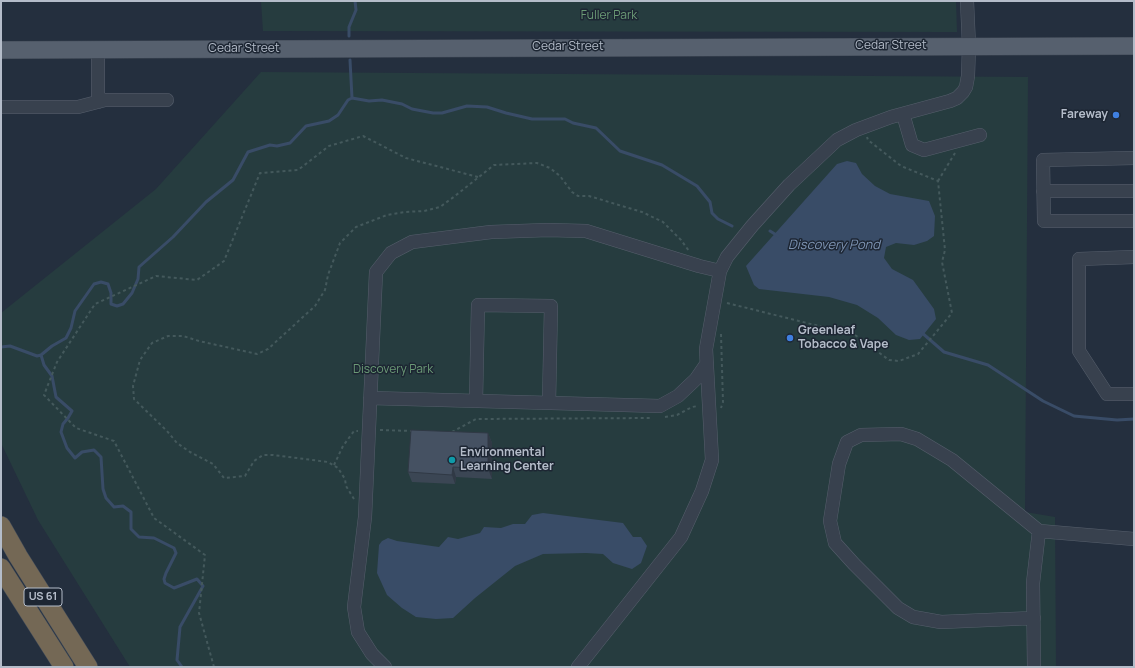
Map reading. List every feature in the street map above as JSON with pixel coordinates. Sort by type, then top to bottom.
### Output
[{"type":"highway","name":"US 61","points":[[1,526],[18,556],[88,667]]},
{"type":"highway","name":"US 61","points":[[1,568],[64,667]]},
{"type":"main road","name":"Cedar Street","points":[[1,50],[1134,46]]},
{"type":"street","points":[[578,667],[681,536],[702,491],[712,460],[706,349],[720,271],[727,257],[752,226],[789,185],[837,140],[856,130],[903,114],[950,101],[957,98],[963,92],[966,87],[968,76],[969,46],[967,1]]},
{"type":"street","points":[[98,49],[98,102]]},
{"type":"street","points":[[1,107],[78,107],[105,100],[167,100]]},
{"type":"street","points":[[903,114],[912,145],[924,150],[980,135]]},
{"type":"street","points":[[1134,158],[1042,160],[1044,222],[1134,221]]},
{"type":"street","points":[[1043,191],[1134,191]]},
{"type":"street","points":[[385,667],[372,654],[358,632],[354,607],[364,517],[376,272],[391,253],[412,242],[491,232],[548,230],[586,231],[699,266],[720,271]]},
{"type":"street","points":[[1134,257],[1079,259],[1079,351],[1107,394],[1134,394]]},
{"type":"street","points":[[476,401],[478,305],[551,306],[549,403]]},
{"type":"street","points":[[370,398],[660,406],[678,396],[696,379],[706,363]]},
{"type":"street","points":[[1034,618],[941,622],[914,617],[898,608],[835,543],[830,521],[838,464],[848,442],[861,435],[901,434],[917,439],[952,460],[1039,531],[1134,539]]},
{"type":"street","points":[[1034,667],[1034,583],[1039,531]]},
{"type":"path","points":[[865,132],[868,140],[901,166],[938,181]]},
{"type":"path","points":[[214,667],[198,613],[205,555],[154,518],[114,441],[76,428],[44,395],[57,362],[95,304],[156,276],[198,280],[224,261],[260,173],[298,170],[329,146],[363,136],[406,158],[478,177]]},
{"type":"path","points":[[727,304],[855,336],[889,360],[899,361],[918,354],[952,313],[942,262],[945,250],[938,181],[963,139]]},
{"type":"path","points":[[356,502],[346,486],[345,479],[338,468],[328,462],[263,455],[254,461],[245,476],[224,478],[213,464],[190,452],[177,443],[134,399],[133,386],[140,360],[152,343],[168,336],[183,336],[257,354],[268,349],[315,306],[325,290],[328,275],[340,243],[356,227],[387,215],[424,211],[440,207],[494,165],[537,163],[550,168],[560,176],[572,192],[578,196],[589,196],[642,212],[664,222],[681,240],[699,266]]},
{"type":"path","points":[[725,309],[728,300]]},
{"type":"path","points":[[720,414],[723,402],[721,334]]},
{"type":"path","points":[[662,418],[677,415],[692,407],[723,402]]},
{"type":"path","points":[[452,433],[476,419],[656,418]]},
{"type":"path","points":[[334,465],[340,451],[354,431],[368,430],[414,432]]},
{"type":"green space","name":"Fuller Park","points":[[261,1],[956,1],[957,32],[263,31]]},
{"type":"green space","name":"Discovery Park","points":[[261,72],[1028,77],[1025,512],[1055,517],[1056,667],[130,667],[38,520],[1,443],[1,313],[156,189]]},
{"type":"water","name":"Discovery Pond","points":[[847,161],[856,163],[862,174],[875,186],[890,194],[929,201],[935,216],[934,236],[927,241],[914,245],[896,243],[886,247],[884,258],[892,269],[913,280],[934,309],[936,319],[920,339],[909,340],[896,335],[878,318],[857,305],[829,297],[759,289],[754,285],[746,266],[837,164]]},
{"type":"water","points":[[543,513],[623,523],[633,537],[641,537],[647,546],[641,563],[632,569],[613,563],[603,554],[543,554],[515,566],[453,618],[436,619],[416,617],[402,608],[387,595],[377,573],[379,545],[382,541],[388,538],[397,541],[439,547],[448,537],[458,539],[480,533],[484,527],[501,528],[513,524],[525,524],[532,515]]},
{"type":"building","name":"Environmental Learning Center","points":[[411,430],[488,433],[488,469],[453,467],[452,475],[408,472]]},
{"type":"waterway","points":[[349,36],[349,27],[356,10],[355,1]]},
{"type":"waterway","points":[[350,60],[352,98]]},
{"type":"waterway","points":[[1,347],[10,346],[37,356],[41,355],[52,346],[66,338],[71,328],[75,311],[94,284],[101,282],[108,284],[111,293],[111,304],[117,306],[123,304],[132,293],[138,279],[139,267],[173,237],[206,202],[233,180],[248,152],[270,145],[277,146],[290,143],[306,126],[329,121],[338,115],[348,100],[352,98],[369,101],[382,100],[402,104],[412,109],[433,113],[442,113],[467,106],[487,107],[532,119],[565,119],[573,123],[596,128],[620,151],[662,165],[697,186],[710,202],[712,213],[718,219],[732,226]]},
{"type":"waterway","points":[[770,231],[778,236]]},
{"type":"waterway","points":[[921,332],[944,352],[988,365],[1043,401],[1074,416],[1117,420],[1134,419]]},
{"type":"waterway","points":[[41,355],[44,365],[52,376],[56,397],[72,411],[63,424],[61,432],[67,448],[75,458],[82,452],[94,450],[101,457],[103,489],[106,498],[114,507],[123,506],[131,512],[131,529],[139,537],[154,538],[174,548],[176,553],[166,573],[164,579],[165,583],[174,588],[197,579],[203,586],[180,627],[177,660],[182,667]]},
{"type":"place","name":"Fareway","points":[[1116,115]]},
{"type":"place","name":"Greenleaf Tobacco & Vape","points":[[790,338]]},
{"type":"place","name":"Environmental Learning Center","points":[[452,460]]}]
